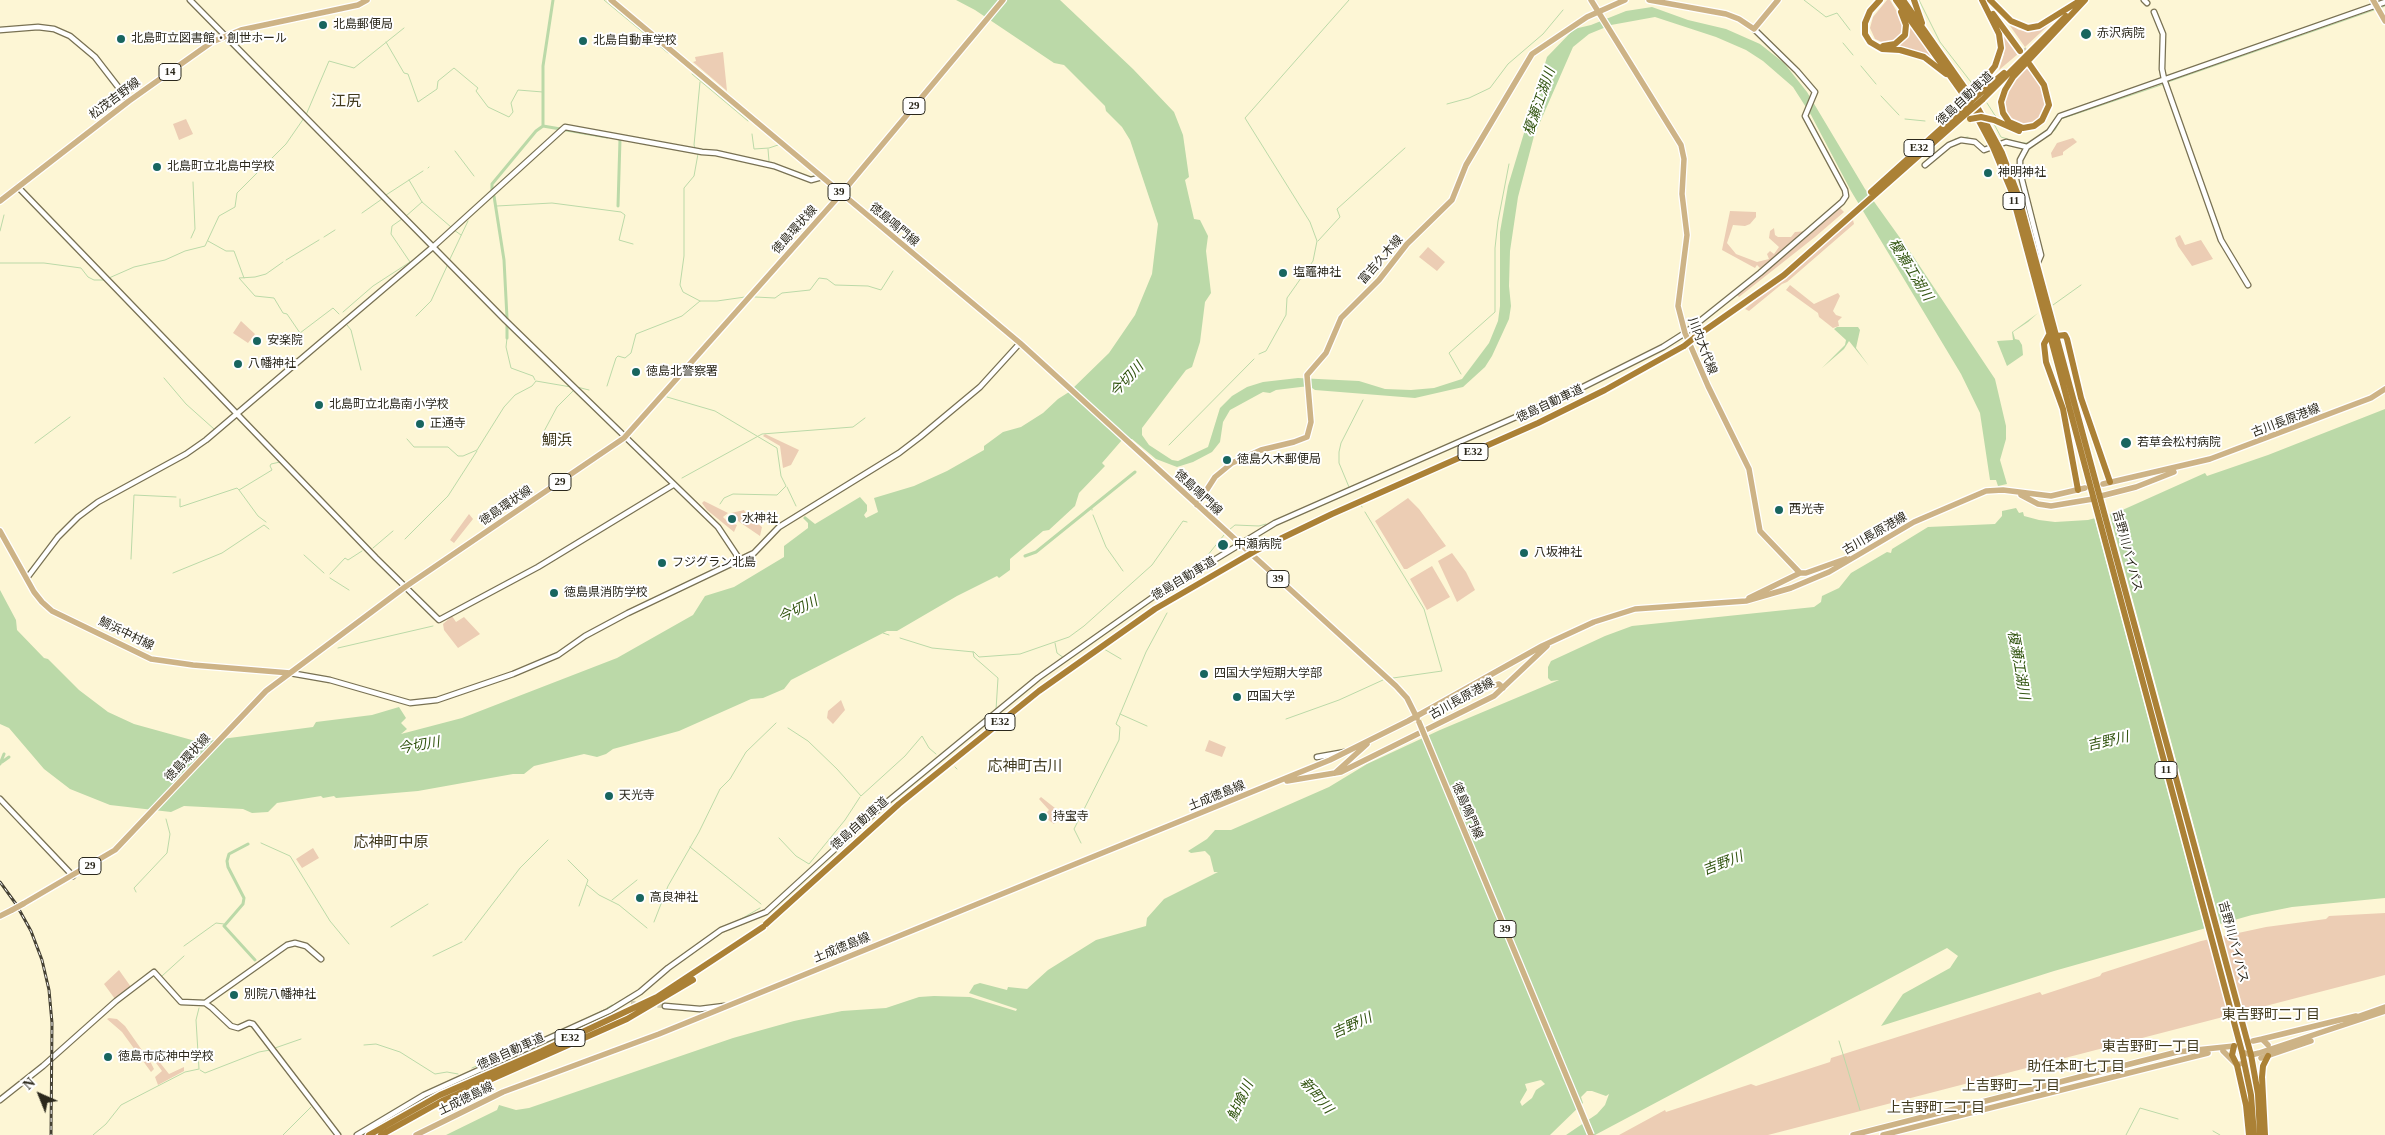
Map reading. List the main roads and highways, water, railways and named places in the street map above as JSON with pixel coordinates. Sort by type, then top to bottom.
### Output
[{"type":"highway","points":[[1880,0],[1870,11],[1864,23],[1865,34],[1870,42],[1882,49],[1900,50],[1924,57],[1955,82]]},
{"type":"highway","points":[[1884,0],[1873,13],[1868,28],[1874,41],[1887,46],[1899,42],[1906,30],[1904,19],[1896,0]]},
{"type":"highway","name":"吉野川バイパス","points":[[1896,0],[1955,82],[1996,146],[2054,334],[2102,500],[2245,1032],[2258,1094],[2260,1135]]},
{"type":"highway","name":"吉野川バイパス","points":[[1903,0],[1974,100],[2018,195],[2038,262],[2054,334],[2058,364],[2095,506],[2242,1052],[2251,1095],[2254,1135]]},
{"type":"highway","points":[[1914,0],[1924,30]]},
{"type":"highway","points":[[1982,0],[2021,50],[1989,0]]},
{"type":"highway","points":[[1978,95],[1995,66],[2001,48],[1999,34],[1982,0]]},
{"type":"highway","points":[[1989,0],[2011,21],[2028,28],[2039,26],[2082,0]]},
{"type":"highway","points":[[1966,111],[2024,132],[2040,127],[2049,118],[2052,105],[2050,91],[2032,64],[2044,85],[2049,104],[2042,120],[2034,126],[2023,128],[2010,122],[2003,113],[2001,102],[2005,90],[2013,77],[2082,0]]},
{"type":"highway","name":"徳島自動車道","points":[[1875,191],[1948,129],[1966,111],[1978,95],[2082,0]]},
{"type":"highway","name":"徳島自動車道","points":[[381,1135],[442,1101],[605,1029],[643,1010],[717,963],[765,925],[912,794],[1039,691],[1154,610],[1257,550],[1332,514],[1538,423],[1605,390],[1684,346],[1784,275],[1912,154],[1966,111]]},
{"type":"highway","points":[[2081,489],[2063,410],[2045,360],[2044,344],[2054,334],[2065,336],[2067,339],[2081,398],[2107,483]]},
{"type":"highway","points":[[2045,360],[2053,358],[2058,364]]},
{"type":"highway","name":"徳島自動車道","points":[[370,1135],[440,1095],[550,1047],[657,997],[765,925]]},
{"type":"highway","points":[[2232,1046],[2232,1052],[2239,1064],[2249,1135]]},
{"type":"highway","points":[[2265,1135],[2262,1077],[2266,1055]]},
{"type":"main road","name":"松茂吉野線","points":[[0,201],[129,101],[212,42],[241,30],[358,5],[367,0]]},
{"type":"main road","name":"徳島鳴門線","points":[[611,0],[1020,344],[1407,698],[1418,719],[1591,1135]]},
{"type":"main road","name":"徳島環状線","points":[[0,916],[73,876],[115,850],[255,701],[405,587],[624,438],[841,194],[1003,0]]},
{"type":"main road","name":"川内大代線","points":[[1591,0],[1596,12],[1608,27],[1672,128],[1683,152],[1681,178],[1687,235],[1678,306],[1686,333],[1708,386],[1749,469],[1760,531],[1800,573]]},
{"type":"main road","name":"富吉久木線","points":[[1197,506],[1215,477],[1232,463],[1260,450],[1307,437],[1311,422],[1308,374],[1326,354],[1341,318],[1379,280],[1406,244],[1452,200],[1466,165],[1532,54],[1596,12],[1625,0]]},
{"type":"main road","points":[[1649,0],[1726,14],[1739,18],[1754,29],[1778,0]]},
{"type":"main road","points":[[2377,5],[2385,21]]},
{"type":"main road","name":"古川長原港線","points":[[2102,500],[2192,465],[2254,444],[2371,398],[2385,389]]},
{"type":"main road","name":"古川長原港線","points":[[2107,483],[2192,465]]},
{"type":"main road","name":"古川長原港線","points":[[1418,719],[1452,697],[1554,640],[1604,618],[1635,609],[1746,601],[1807,582],[1862,553],[1914,522],[1974,495],[1992,490],[2052,496],[2081,489]]},
{"type":"main road","name":"古川長原港線","points":[[2015,492],[2038,504],[2051,506],[2093,498]]},
{"type":"main road","name":"鯛浜中村線","points":[[0,530],[42,602],[52,611],[152,658],[193,665],[290,673]]},
{"type":"main road","points":[[1800,573],[1806,573],[1862,553]]},
{"type":"main road","name":"古川長原港線","points":[[1746,601],[1800,573]]},
{"type":"main road","name":"古川長原港線","points":[[1422,733],[1500,688],[1554,640]]},
{"type":"main road","points":[[1452,697],[1492,687],[1500,688]]},
{"type":"main road","name":"土成徳島線","points":[[416,1135],[503,1092],[659,1034],[1277,782],[1418,719]]},
{"type":"main road","name":"土成徳島線","points":[[1277,782],[1335,773],[1422,733]]},
{"type":"main road","points":[[1335,773],[1370,741]]},
{"type":"main road","points":[[2242,1052],[2258,1050],[2385,1007]]},
{"type":"main road","points":[[2250,1052],[2319,1034],[2385,1011]]},
{"type":"main road","points":[[2266,1055],[2330,1034],[2378,1013]]},
{"type":"main road","points":[[2253,1041],[2363,1014]]},
{"type":"main road","points":[[2262,1040],[2268,1045]]},
{"type":"main road","points":[[1883,1135],[2203,1054],[2223,1051],[2232,1046]]},
{"type":"main road","points":[[1854,1135],[2178,1052],[2232,1046]]},
{"type":"main road","points":[[2223,1051],[2239,1064]]},
{"type":"main road","points":[[2014,1094],[2060,1090]]},
{"type":"water","points":[[956,0],[1060,0],[1133,69],[1174,112],[1183,135],[1189,177],[1185,180],[1194,219],[1200,220],[1208,236],[1206,251],[1211,293],[1205,302],[1200,342],[1192,367],[1186,370],[1142,428],[1142,435],[1149,445],[1172,460],[1178,461],[1208,447],[1220,408],[1232,396],[1247,387],[1263,382],[1298,378],[1359,381],[1385,389],[1411,390],[1434,388],[1462,379],[1489,343],[1498,321],[1500,306],[1500,232],[1508,186],[1547,57],[1574,29],[1591,25],[1626,11],[1652,7],[1688,20],[1726,29],[1760,44],[1784,63],[1807,92],[1865,189],[1913,256],[1995,379],[2006,426],[2006,439],[2000,460],[2007,484],[1998,486],[1996,480],[1990,480],[1980,413],[1961,374],[1851,191],[1811,115],[1793,87],[1763,61],[1746,50],[1716,37],[1655,17],[1611,25],[1589,34],[1573,47],[1534,136],[1518,197],[1510,251],[1509,286],[1511,306],[1509,319],[1485,367],[1463,387],[1415,398],[1315,390],[1309,386],[1276,390],[1270,393],[1263,392],[1230,410],[1223,422],[1220,442],[1212,452],[1193,462],[1177,467],[1156,459],[1132,439],[1122,440],[1102,463],[1105,466],[1079,493],[1075,506],[1049,530],[1043,531],[1010,559],[1010,570],[999,578],[997,576],[957,596],[897,631],[887,631],[791,680],[784,689],[763,698],[751,699],[679,731],[613,749],[597,757],[584,754],[534,766],[524,774],[513,774],[418,791],[336,798],[334,796],[323,798],[321,796],[277,803],[268,812],[252,813],[243,809],[184,806],[171,812],[110,805],[70,789],[44,769],[9,728],[0,724],[0,590],[16,620],[17,630],[44,658],[48,659],[79,690],[108,712],[134,724],[199,742],[313,727],[316,722],[372,715],[399,707],[406,718],[401,723],[407,729],[401,734],[462,718],[617,658],[693,615],[705,596],[734,587],[784,557],[784,546],[808,528],[808,523],[803,518],[805,516],[815,524],[860,497],[867,505],[867,511],[864,515],[866,518],[878,512],[874,498],[914,486],[947,471],[984,450],[984,446],[1003,432],[1021,427],[1043,413],[1069,392],[1109,353],[1135,315],[1152,274],[1158,224],[1130,140],[1122,127],[1106,111],[1105,106],[1064,65],[1054,63],[975,10]]},
{"type":"water","points":[[2038,313],[2013,332],[2015,339],[2019,340],[2022,345],[2023,355],[2007,366],[1997,341],[2013,340],[2012,332]]},
{"type":"water","points":[[1837,327],[1858,327],[1860,330],[1856,348],[1869,366],[1849,341],[1844,349],[1822,368],[1845,345],[1846,340],[1834,329]]},
{"type":"water","points":[[2385,409],[2385,898],[2292,907],[2252,915],[2054,971],[1881,1026],[1903,994],[1950,968],[1958,956],[1947,948],[1595,1135],[1566,1135],[1597,1114],[1605,1105],[1609,1094],[1606,1096],[1587,1091],[1581,1097],[1583,1103],[1550,1135],[446,1135],[497,1110],[499,1105],[516,1110],[529,1108],[733,1038],[794,1021],[842,1011],[886,1008],[919,997],[934,996],[970,997],[1016,1011],[1017,1009],[969,993],[974,985],[980,983],[1007,990],[1008,987],[1027,989],[1048,970],[1096,940],[1146,926],[1147,918],[1164,899],[1218,872],[1214,872],[1210,856],[1205,851],[1191,853],[1188,851],[1207,839],[1215,830],[1231,830],[1329,787],[1367,764],[1440,730],[1559,680],[1551,681],[1548,678],[1548,667],[1551,661],[1605,636],[1632,626],[1814,607],[1821,602],[1822,596],[1839,588],[1851,573],[1887,552],[1891,553],[1892,549],[1928,527],[1995,524],[2002,516],[2002,511],[2016,508],[2019,513],[2023,512],[2024,516],[2039,520],[2055,522],[2088,520],[2118,512],[2205,473],[2207,476],[2268,455]],"holes":[[[1541,1080],[1545,1084],[1536,1090],[1532,1098],[1522,1106],[1520,1102],[1527,1090],[1525,1084]]]},
{"type":"waterway","points":[[543,126],[543,66],[553,0]]},
{"type":"waterway","points":[[604,0],[668,53]]},
{"type":"waterway","points":[[1259,354],[1266,351],[1286,315],[1287,298],[1313,261],[1317,241],[1310,222],[1245,118],[1349,0]]},
{"type":"waterway","points":[[1804,0],[1826,17],[1837,13],[1850,30]]},
{"type":"waterway","points":[[1919,0],[1940,42],[1974,86]]},
{"type":"waterway","points":[[2380,8],[2385,6]]},
{"type":"waterway","points":[[2168,82],[2377,9]]},
{"type":"waterway","points":[[1447,104],[1469,98],[1490,88],[1508,64],[1543,34],[1563,10]]},
{"type":"waterway","points":[[306,115],[329,61],[354,68],[404,28]]},
{"type":"waterway","points":[[386,42],[404,73],[408,74],[418,102],[437,89],[438,81],[454,68],[478,88],[476,91],[488,107],[509,117],[513,112],[511,103],[518,90],[543,92]]},
{"type":"waterway","points":[[1843,43],[1853,55]]},
{"type":"waterway","points":[[1861,66],[1876,84]]},
{"type":"waterway","points":[[692,74],[748,121]]},
{"type":"waterway","points":[[696,150],[694,145],[700,82]]},
{"type":"waterway","points":[[2038,142],[2055,130],[2061,119],[2164,84]]},
{"type":"waterway","points":[[1881,96],[1899,115]]},
{"type":"waterway","points":[[1987,103],[1996,117]]},
{"type":"waterway","points":[[109,278],[134,267],[165,260],[185,251],[205,246],[219,216],[235,207],[237,193],[286,144],[304,118]]},
{"type":"waterway","points":[[1905,119],[1925,121]]},
{"type":"waterway","points":[[1994,124],[2001,137],[2017,142]]},
{"type":"waterway","points":[[492,190],[492,184],[536,131],[543,126],[607,137]]},
{"type":"waterway","points":[[752,134],[754,149],[778,145]]},
{"type":"waterway","points":[[1955,139],[1968,137]]},
{"type":"waterway","points":[[618,206],[620,139]]},
{"type":"waterway","points":[[2020,143],[2028,143]]},
{"type":"waterway","points":[[1318,241],[1340,217],[1337,209],[1405,148]]},
{"type":"waterway","points":[[768,149],[769,161]]},
{"type":"waterway","points":[[455,151],[474,176]]},
{"type":"waterway","points":[[698,154],[694,176],[684,188],[684,256],[680,285],[683,292],[700,301]]},
{"type":"waterway","points":[[1461,374],[1449,353],[1495,312],[1495,248],[1509,164]]},
{"type":"waterway","points":[[386,195],[423,171]]},
{"type":"waterway","points":[[409,180],[422,202],[451,227]]},
{"type":"waterway","points":[[191,238],[195,229],[193,182]]},
{"type":"waterway","points":[[494,196],[504,260],[507,318]]},
{"type":"waterway","points":[[362,213],[382,199]]},
{"type":"waterway","points":[[405,217],[422,202]]},
{"type":"waterway","points":[[497,206],[552,203],[621,212],[625,215],[619,240],[633,244]]},
{"type":"waterway","points":[[0,231],[4,215]]},
{"type":"waterway","points":[[343,312],[373,286],[410,262],[391,234],[392,226],[402,219]]},
{"type":"waterway","points":[[449,261],[468,221]]},
{"type":"waterway","points":[[324,237],[335,230]]},
{"type":"waterway","points":[[454,230],[461,235]]},
{"type":"waterway","points":[[286,260],[319,240]]},
{"type":"waterway","points":[[208,241],[226,251],[234,251],[244,278]]},
{"type":"waterway","points":[[283,262],[266,274],[239,278],[255,296],[274,298],[283,313],[287,314],[300,333],[333,308],[339,314]]},
{"type":"waterway","points":[[0,263],[44,263],[81,268],[88,277],[94,280],[105,280]]},
{"type":"waterway","points":[[416,316],[431,301],[448,264]]},
{"type":"waterway","points":[[755,297],[775,298],[782,293],[810,290],[819,278],[827,279],[835,285],[868,286],[881,290],[893,271]]},
{"type":"waterway","points":[[2053,305],[2081,285]]},
{"type":"waterway","points":[[607,386],[616,358],[618,356],[625,358],[631,353],[636,334],[682,316],[700,301],[717,301],[745,297]]},
{"type":"waterway","points":[[347,325],[351,330],[361,370]]},
{"type":"waterway","points":[[507,325],[507,338]]},
{"type":"waterway","points":[[507,338],[506,347],[511,368],[533,376],[535,380]]},
{"type":"waterway","points":[[1169,445],[1254,359]]},
{"type":"waterway","points":[[164,378],[186,404],[214,429]]},
{"type":"waterway","points":[[407,439],[414,447],[448,447],[458,456],[463,456],[477,450],[504,407],[515,395],[532,386],[536,381],[571,387]]},
{"type":"waterway","points":[[577,387],[589,390]]},
{"type":"waterway","points":[[541,437],[557,407],[575,389]]},
{"type":"waterway","points":[[667,397],[715,411],[777,448],[781,476],[786,486],[777,495],[733,494],[724,498],[720,504]]},
{"type":"waterway","points":[[1349,487],[1339,463],[1339,452],[1341,443],[1363,400]]},
{"type":"waterway","points":[[35,443],[70,417]]},
{"type":"waterway","points":[[682,478],[762,434],[853,427],[865,418]]},
{"type":"waterway","points":[[405,539],[448,496],[477,451]]},
{"type":"waterway","points":[[180,499],[180,507],[237,488],[239,490],[272,470],[271,464],[280,462]]},
{"type":"waterway","points":[[1025,556],[1036,552],[1135,472]]},
{"type":"waterway","points":[[787,487],[796,506]]},
{"type":"waterway","points":[[239,490],[258,516],[266,522]]},
{"type":"waterway","points":[[131,559],[134,495],[176,497]]},
{"type":"waterway","points":[[1365,512],[1424,609],[1442,671],[1393,678]]},
{"type":"waterway","points":[[1093,515],[1106,547],[1123,571]]},
{"type":"waterway","points":[[900,638],[932,648],[974,652],[979,657],[1020,654],[1069,637],[1084,626],[1152,565],[1183,521],[1187,522]]},
{"type":"waterway","points":[[1229,530],[1235,525],[1259,526],[1266,524]]},
{"type":"waterway","points":[[173,573],[222,553],[264,525],[269,529]]},
{"type":"waterway","points":[[373,548],[393,531]]},
{"type":"waterway","points":[[1199,566],[1224,535]]},
{"type":"waterway","points":[[330,574],[345,558],[348,560],[362,551]]},
{"type":"waterway","points":[[304,555],[324,573]]},
{"type":"waterway","points":[[330,578],[349,590]]},
{"type":"waterway","points":[[1081,843],[1074,829],[1119,740],[1120,727],[1116,724],[1146,652],[1167,613]]},
{"type":"waterway","points":[[338,648],[433,626]]},
{"type":"waterway","points":[[883,633],[889,635]]},
{"type":"waterway","points":[[1055,643],[1057,653],[1064,658]]},
{"type":"waterway","points":[[1104,649],[1121,659]]},
{"type":"waterway","points":[[973,652],[974,657],[998,678],[996,710]]},
{"type":"waterway","points":[[1286,719],[1339,700],[1383,680]]},
{"type":"waterway","points":[[1120,714],[1147,726]]},
{"type":"waterway","points":[[654,922],[668,886],[699,832],[720,789],[730,779],[746,752],[776,723]]},
{"type":"waterway","points":[[788,728],[808,741],[861,796],[905,756],[922,736],[929,748],[936,754]]},
{"type":"waterway","points":[[0,764],[4,754]]},
{"type":"waterway","points":[[2,762],[9,757]]},
{"type":"waterway","points":[[779,838],[796,856],[809,864],[845,820],[860,797]]},
{"type":"waterway","points":[[136,892],[134,888],[167,853],[170,834],[166,819]]},
{"type":"waterway","points":[[465,940],[520,868],[548,840]]},
{"type":"waterway","points":[[261,843],[290,856],[330,921],[349,944]]},
{"type":"waterway","points":[[248,844],[229,854],[228,867],[244,898],[243,904],[224,926],[255,960]]},
{"type":"waterway","points":[[690,847],[761,904]]},
{"type":"waterway","points":[[568,860],[588,880],[579,906]]},
{"type":"waterway","points":[[612,900],[637,880]]},
{"type":"waterway","points":[[587,885],[599,895],[619,905],[647,928]]},
{"type":"waterway","points":[[391,927],[428,904]]},
{"type":"waterway","points":[[736,922],[760,908]]},
{"type":"waterway","points":[[184,946],[216,923],[224,924]]},
{"type":"waterway","points":[[433,956],[462,942]]},
{"type":"waterway","points":[[162,976],[184,956]]},
{"type":"waterway","points":[[626,997],[636,992]]},
{"type":"waterway","points":[[615,1004],[620,1001]]},
{"type":"waterway","points":[[607,1008],[612,1005]]},
{"type":"waterway","points":[[93,1135],[106,1124],[121,1105],[185,1072],[199,1069],[196,1020],[199,1008]]},
{"type":"waterway","points":[[585,1019],[604,1010]]},
{"type":"waterway","points":[[577,1023],[582,1020]]},
{"type":"waterway","points":[[565,1028],[573,1025]]},
{"type":"waterway","points":[[472,1068],[562,1030]]},
{"type":"waterway","points":[[275,1048],[301,1039]]},
{"type":"waterway","points":[[1839,1041],[1860,1110]]},
{"type":"waterway","points":[[364,1045],[376,1044],[400,1052],[435,1074],[447,1072],[458,1074]]},
{"type":"waterway","points":[[200,1070],[205,1073],[259,1052],[270,1050]]},
{"type":"waterway","points":[[283,1135],[311,1107]]},
{"type":"waterway","points":[[2126,1135],[2140,1108],[2178,1119]]},
{"type":"waterway","points":[[2213,1131],[2220,1135]]},
{"type":"tunnel","points":[[2023,49],[2033,63]]},
{"type":"tunnel","points":[[631,1003],[641,1004]]},
{"type":"tunnel","points":[[651,1005],[665,1006]]},
{"type":"railway","points":[[0,882],[16,904],[31,931],[42,960],[49,990],[52,1023],[51,1135]]},
{"type":"place","name":"北島郵便局","points":[[323,25]]},
{"type":"place","name":"赤沢病院","points":[[2086,34]]},
{"type":"place","name":"北島町立図書館・創世ホール","points":[[121,39]]},
{"type":"place","name":"北島自動車学校","points":[[583,41]]},
{"type":"place","name":"北島町立北島中学校","points":[[157,167]]},
{"type":"place","name":"神明神社","points":[[1988,173]]},
{"type":"place","name":"塩竈神社","points":[[1283,273]]},
{"type":"place","name":"安楽院","points":[[257,341]]},
{"type":"place","name":"八幡神社","points":[[238,364]]},
{"type":"place","name":"徳島北警察署","points":[[636,372]]},
{"type":"place","name":"北島町立北島南小学校","points":[[319,405]]},
{"type":"place","name":"正通寺","points":[[420,424]]},
{"type":"place","name":"若草会松村病院","points":[[2126,443]]},
{"type":"place","name":"徳島久木郵便局","points":[[1227,460]]},
{"type":"place","name":"西光寺","points":[[1779,510]]},
{"type":"place","name":"水神社","points":[[732,519]]},
{"type":"place","name":"中瀬病院","points":[[1223,545]]},
{"type":"place","name":"八坂神社","points":[[1524,553]]},
{"type":"place","name":"フジグラン北島","points":[[662,563]]},
{"type":"place","name":"徳島県消防学校","points":[[554,593]]},
{"type":"place","name":"四国大学短期大学部","points":[[1204,674]]},
{"type":"place","name":"四国大学","points":[[1237,697]]},
{"type":"place","name":"天光寺","points":[[609,796]]},
{"type":"place","name":"持宝寺","points":[[1043,817]]},
{"type":"place","name":"高良神社","points":[[640,898]]},
{"type":"place","name":"別院八幡神社","points":[[234,995]]},
{"type":"place","name":"徳島市応神中学校","points":[[108,1057]]},
{"type":"district","name":"江尻","points":[[346,102]]},
{"type":"district","name":"鯛浜","points":[[557,441]]},
{"type":"district","name":"応神町古川","points":[[1025,767]]},
{"type":"district","name":"応神町中原","points":[[391,843]]},
{"type":"district","name":"東吉野町二丁目","points":[[2271,1015]]},
{"type":"district","name":"東吉野町一丁目","points":[[2151,1047]]},
{"type":"district","name":"助任本町七丁目","points":[[2076,1067]]},
{"type":"district","name":"上吉野町一丁目","points":[[2011,1086]]},
{"type":"district","name":"上吉野町二丁目","points":[[1936,1108]]},
{"type":"water label","name":"榎瀬江湖川","points":[[1540,102]]},
{"type":"water label","name":"榎瀬江湖川","points":[[1910,270]]},
{"type":"water label","name":"今切川","points":[[1127,380]]},
{"type":"water label","name":"今切川","points":[[798,610]]},
{"type":"water label","name":"榎瀬江湖川","points":[[2018,665]]},
{"type":"water label","name":"吉野川","points":[[2108,742]]},
{"type":"water label","name":"今切川","points":[[419,746]]},
{"type":"water label","name":"吉野川","points":[[1723,864]]},
{"type":"water label","name":"吉野川","points":[[1352,1026]]},
{"type":"water label","name":"新町川","points":[[1316,1096]]},
{"type":"water label","name":"鮎喰川","points":[[1241,1101]]}]
